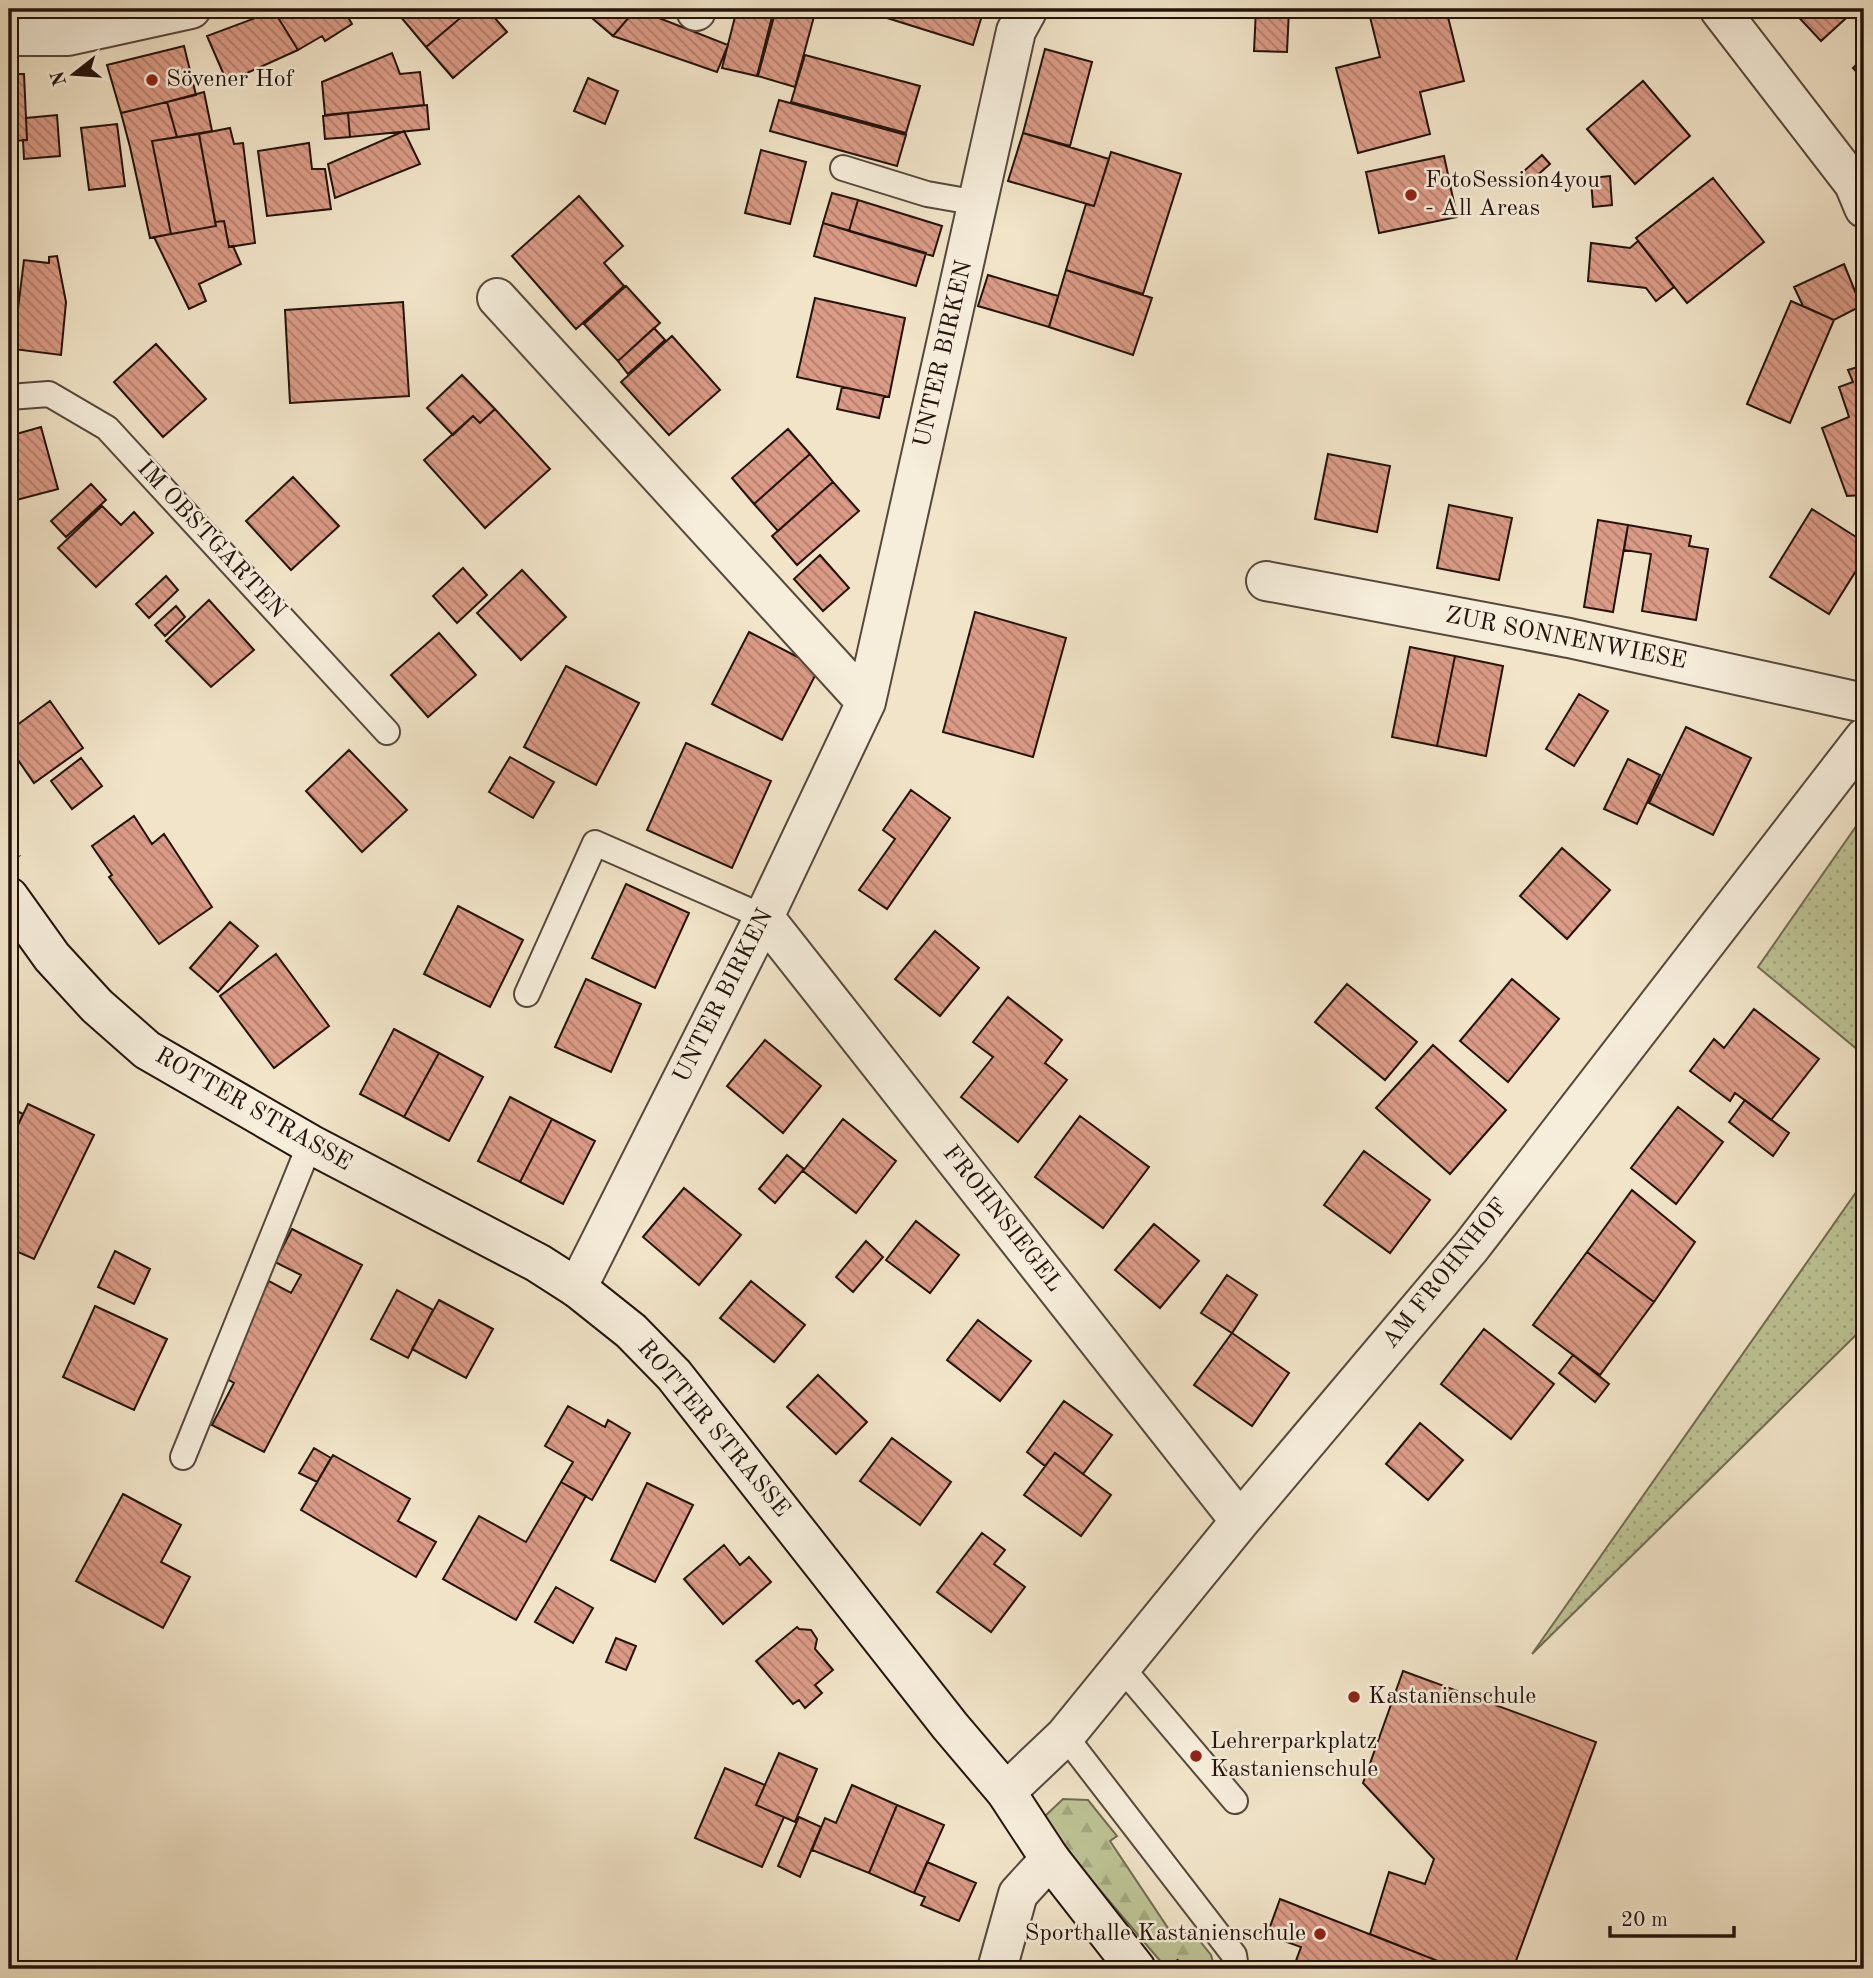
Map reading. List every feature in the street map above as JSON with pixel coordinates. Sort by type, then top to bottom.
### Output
[{"type":"street","points":[[9,36],[68,36],[191,9]]},
{"type":"street","name":"UNTER BIRKEN","points":[[576,1288],[764,916],[866,702],[1016,32],[1028,9]]},
{"type":"street","points":[[1719,9],[1854,184],[1864,208]]},
{"type":"street","points":[[497,298],[866,702]]},
{"type":"street","name":"ZUR SONNENWIESE","points":[[1266,581],[1569,638],[1864,703]]},
{"type":"street","name":"AM FROHNHOF","points":[[1006,1793],[1065,1736],[1240,1521],[1471,1247],[1864,738]]},
{"type":"street","name":"ROTTER STRASSE","points":[[9,897],[52,957],[97,1006],[147,1049],[310,1144],[538,1263],[576,1288],[631,1331],[674,1375],[950,1726],[1006,1793],[1049,1859],[1136,1969]]},
{"type":"street","name":"FROHNSIEGEL","points":[[764,916],[1240,1521]]},
{"type":"street","points":[[998,1969],[1018,1894],[1049,1859]]},
{"type":"lane","points":[[843,168],[928,194],[978,203]]},
{"type":"lane","name":"IM OBSTGARTEN","points":[[9,397],[50,394],[107,428],[387,732]]},
{"type":"lane","points":[[527,994],[596,843],[764,916]]},
{"type":"lane","points":[[183,1457],[310,1144]]},
{"type":"lane","points":[[1122,1668],[1235,1801]]},
{"type":"lane","points":[[1065,1736],[1234,1955],[1236,1969]]},
{"type":"green space","points":[[1864,815],[1864,1055],[1758,967]]},
{"type":"green space","points":[[1864,1181],[1864,1327],[1532,1654]]},
{"type":"green space","points":[[1063,1799],[1088,1800],[1117,1836],[1110,1841],[1176,1940],[1191,1930],[1211,1955],[1215,1969],[1167,1969],[1053,1835],[1044,1817]]},
{"type":"building","points":[[343,9],[352,24],[325,41],[322,36],[298,50],[274,11]]},
{"type":"building","points":[[393,9],[408,9],[400,16]]},
{"type":"building","points":[[408,9],[471,9],[426,47],[400,16]]},
{"type":"building","points":[[471,9],[487,9],[507,32],[453,78],[426,47]]},
{"type":"building","points":[[590,9],[636,9],[613,36],[586,13]]},
{"type":"building","points":[[636,9],[728,45],[717,72],[613,36]]},
{"type":"building","points":[[737,9],[774,9],[757,76],[722,68]]},
{"type":"building","points":[[776,9],[816,9],[795,87],[758,76]]},
{"type":"building","points":[[857,9],[886,9],[884,17]]},
{"type":"building","points":[[887,9],[984,9],[973,45],[884,17]]},
{"type":"building","points":[[1256,9],[1289,9],[1287,52],[1254,51]]},
{"type":"building","points":[[1368,9],[1446,9],[1464,81],[1420,92],[1430,134],[1358,153],[1336,68],[1380,57]]},
{"type":"building","points":[[1791,9],[1856,9],[1821,41]]},
{"type":"building","points":[[274,11],[298,50],[227,82],[207,36]]},
{"type":"building","name":"Sövener Hof","points":[[184,46],[196,95],[121,113],[107,65]]},
{"type":"building","points":[[1045,49],[1092,62],[1070,146],[1023,133]]},
{"type":"building","points":[[392,53],[400,74],[420,72],[424,105],[325,115],[322,82]]},
{"type":"building","points":[[805,55],[920,86],[906,133],[791,102]]},
{"type":"building","points":[[1864,57],[1864,80],[1853,68]]},
{"type":"building","points":[[9,74],[24,74],[27,140],[9,141]]},
{"type":"building","points":[[588,78],[618,91],[605,124],[574,111]]},
{"type":"building","points":[[1643,81],[1690,136],[1635,184],[1587,129]]},
{"type":"building","points":[[204,92],[212,131],[177,137],[167,102]]},
{"type":"building","points":[[779,100],[906,135],[897,166],[770,131]]},
{"type":"building","points":[[167,102],[177,137],[152,141],[171,234],[150,238],[121,113]]},
{"type":"building","points":[[427,105],[429,129],[350,137],[348,113]]},
{"type":"building","points":[[348,113],[350,137],[325,139],[323,116]]},
{"type":"building","points":[[57,115],[60,156],[24,159],[26,118]]},
{"type":"building","points":[[117,124],[125,186],[89,190],[81,128]]},
{"type":"building","points":[[230,128],[234,144],[243,143],[255,243],[229,247],[224,221],[215,222],[199,134]]},
{"type":"building","points":[[404,131],[420,164],[335,198],[328,164]]},
{"type":"building","points":[[1023,133],[1109,159],[1094,206],[1008,181]]},
{"type":"building","points":[[199,134],[216,226],[171,234],[152,141]]},
{"type":"building","points":[[309,143],[312,169],[325,169],[331,209],[267,216],[258,151]]},
{"type":"building","points":[[761,150],[806,162],[790,224],[745,213]]},
{"type":"building","points":[[1111,152],[1181,174],[1143,294],[1066,270],[1086,204],[1094,206]]},
{"type":"building","points":[[1542,155],[1550,164],[1523,188],[1515,179]]},
{"type":"building","name":"FotoSession4you - All Areas","points":[[1444,156],[1457,217],[1379,233],[1366,172]]},
{"type":"building","points":[[1610,176],[1612,205],[1593,207],[1591,178]]},
{"type":"building","points":[[1713,178],[1764,242],[1687,303],[1636,238]]},
{"type":"building","points":[[832,193],[858,200],[849,231],[823,223]]},
{"type":"building","points":[[579,196],[623,246],[604,263],[624,286],[576,329],[512,256]]},
{"type":"building","points":[[858,200],[942,226],[933,256],[849,231]]},
{"type":"building","points":[[224,221],[229,247],[233,246],[241,264],[199,284],[206,301],[189,309],[154,237],[216,226],[215,222]]},
{"type":"building","points":[[823,223],[926,253],[916,286],[814,256]]},
{"type":"building","points":[[1638,241],[1674,287],[1656,301],[1646,288],[1588,281],[1591,243],[1630,248]]},
{"type":"building","points":[[57,256],[66,302],[61,355],[13,349],[24,260],[49,263],[49,257]]},
{"type":"building","points":[[1844,264],[1861,306],[1834,320],[1803,306],[1794,287]]},
{"type":"building","points":[[1066,270],[1152,298],[1133,355],[1049,327]]},
{"type":"building","points":[[988,275],[1058,296],[1049,327],[978,306]]},
{"type":"building","points":[[626,286],[660,323],[618,361],[584,324]]},
{"type":"building","points":[[815,298],[905,318],[889,397],[797,377]]},
{"type":"building","points":[[1791,301],[1834,320],[1790,423],[1747,404]]},
{"type":"building","points":[[403,302],[409,396],[290,403],[285,310]]},
{"type":"building","points":[[654,328],[665,340],[628,374],[618,361]]},
{"type":"building","points":[[672,336],[720,390],[669,435],[621,382]]},
{"type":"building","points":[[156,344],[206,399],[163,437],[114,382]]},
{"type":"building","points":[[1864,365],[1864,474],[1861,475],[1864,495],[1847,496],[1822,428],[1849,417],[1839,387],[1853,382],[1848,370]]},
{"type":"building","points":[[462,375],[495,409],[480,423],[473,416],[453,435],[427,408]]},
{"type":"building","points":[[842,387],[884,396],[879,418],[837,409]]},
{"type":"building","points":[[495,409],[550,469],[485,528],[424,460],[473,416],[480,423]]},
{"type":"building","points":[[41,427],[58,489],[9,502],[9,436]]},
{"type":"building","points":[[788,429],[810,454],[754,504],[732,478]]},
{"type":"building","points":[[810,454],[833,482],[778,531],[754,504]]},
{"type":"building","points":[[1328,454],[1390,466],[1377,532],[1315,519]]},
{"type":"building","points":[[293,477],[339,526],[291,570],[246,521]]},
{"type":"building","points":[[833,482],[859,511],[797,565],[772,536]]},
{"type":"building","points":[[91,484],[106,500],[66,537],[51,521]]},
{"type":"building","points":[[1449,505],[1512,518],[1499,580],[1437,568]]},
{"type":"building","points":[[102,506],[121,525],[134,512],[153,533],[96,587],[58,548]]},
{"type":"building","points":[[1812,509],[1864,542],[1864,558],[1829,614],[1770,577]]},
{"type":"building","points":[[1598,520],[1628,525],[1613,612],[1584,607]]},
{"type":"building","points":[[1628,525],[1691,536],[1689,546],[1708,549],[1696,620],[1642,611],[1651,554],[1624,550]]},
{"type":"building","points":[[820,555],[849,588],[823,611],[794,579]]},
{"type":"building","points":[[463,568],[487,595],[457,623],[433,596]]},
{"type":"building","points":[[522,570],[566,617],[521,660],[477,613]]},
{"type":"building","points":[[166,576],[178,590],[149,618],[136,604]]},
{"type":"building","points":[[209,600],[254,650],[211,687],[166,641]]},
{"type":"building","points":[[176,606],[185,617],[165,636],[155,625]]},
{"type":"building","points":[[975,612],[1066,638],[1033,757],[943,732]]},
{"type":"building","points":[[749,632],[819,668],[782,740],[712,704]]},
{"type":"building","points":[[439,633],[476,675],[428,717],[391,675]]},
{"type":"building","points":[[1410,647],[1455,656],[1437,746],[1392,737]]},
{"type":"building","points":[[1455,656],[1503,666],[1486,756],[1437,746]]},
{"type":"building","points":[[566,666],[639,703],[596,785],[524,747]]},
{"type":"building","points":[[1579,694],[1608,711],[1574,766],[1546,749]]},
{"type":"building","points":[[50,701],[83,748],[34,783],[9,747],[9,731]]},
{"type":"building","points":[[1686,727],[1751,758],[1713,835],[1649,803]]},
{"type":"building","points":[[686,743],[771,781],[732,868],[647,830]]},
{"type":"building","points":[[349,750],[407,810],[362,852],[306,791]]},
{"type":"building","points":[[510,757],[554,782],[533,818],[489,792]]},
{"type":"building","points":[[81,758],[102,786],[72,809],[51,781]]},
{"type":"building","points":[[1628,759],[1660,775],[1637,824],[1604,809]]},
{"type":"building","points":[[911,790],[950,818],[887,909],[859,890],[895,839],[883,830]]},
{"type":"building","points":[[134,816],[152,844],[164,834],[212,907],[159,944],[109,877],[112,875],[92,846]]},
{"type":"building","points":[[1562,848],[1610,890],[1567,939],[1520,896]]},
{"type":"building","points":[[626,884],[689,913],[655,988],[592,958]]},
{"type":"building","points":[[458,906],[523,940],[490,1007],[424,974]]},
{"type":"building","points":[[230,922],[258,946],[218,992],[190,968]]},
{"type":"building","points":[[935,931],[979,968],[940,1016],[895,979]]},
{"type":"building","points":[[276,954],[329,1026],[274,1068],[220,996]]},
{"type":"building","points":[[586,979],[641,1004],[611,1072],[555,1047]]},
{"type":"building","points":[[1512,979],[1559,1019],[1508,1082],[1460,1041]]},
{"type":"building","points":[[1347,984],[1417,1042],[1385,1080],[1315,1022]]},
{"type":"building","points":[[1008,997],[1062,1040],[1045,1063],[1067,1080],[1018,1142],[961,1097],[993,1057],[973,1042]]},
{"type":"building","points":[[1754,1009],[1819,1059],[1771,1120],[1735,1093],[1730,1101],[1690,1071],[1714,1039],[1724,1048]]},
{"type":"building","points":[[394,1029],[439,1053],[404,1117],[360,1094]]},
{"type":"building","points":[[765,1040],[821,1086],[783,1133],[727,1086]]},
{"type":"building","points":[[1433,1045],[1506,1110],[1450,1174],[1376,1108]]},
{"type":"building","points":[[439,1053],[483,1077],[449,1141],[404,1117]]},
{"type":"building","points":[[510,1097],[552,1119],[520,1182],[478,1161]]},
{"type":"building","points":[[1745,1100],[1789,1133],[1773,1156],[1729,1122]]},
{"type":"building","points":[[28,1104],[94,1135],[34,1259],[9,1248],[9,1144]]},
{"type":"building","points":[[9,1107],[23,1114],[9,1144]]},
{"type":"building","points":[[1678,1107],[1723,1142],[1676,1204],[1631,1168]]},
{"type":"building","points":[[1080,1116],[1149,1167],[1103,1228],[1035,1177]]},
{"type":"building","points":[[552,1119],[595,1141],[563,1204],[520,1182]]},
{"type":"building","points":[[843,1119],[896,1161],[856,1213],[803,1171]]},
{"type":"building","points":[[1364,1151],[1430,1200],[1390,1253],[1324,1205]]},
{"type":"building","points":[[787,1155],[804,1169],[775,1203],[759,1189]]},
{"type":"building","points":[[684,1188],[741,1235],[699,1285],[643,1237]]},
{"type":"building","points":[[1632,1190],[1695,1242],[1654,1302],[1587,1252]]},
{"type":"building","points":[[916,1221],[959,1255],[930,1293],[886,1260]]},
{"type":"building","points":[[1154,1224],[1199,1261],[1160,1308],[1115,1270]]},
{"type":"building","points":[[292,1229],[362,1265],[264,1452],[212,1425],[234,1383],[220,1375],[269,1281],[291,1293],[301,1275],[275,1262]]},
{"type":"building","points":[[866,1241],[883,1257],[853,1292],[836,1277]]},
{"type":"building","points":[[115,1251],[150,1269],[134,1304],[98,1287]]},
{"type":"building","points":[[1587,1252],[1654,1302],[1600,1375],[1533,1325]]},
{"type":"building","points":[[1227,1275],[1257,1295],[1232,1333],[1201,1313]]},
{"type":"building","points":[[751,1281],[805,1325],[774,1362],[720,1318]]},
{"type":"building","points":[[397,1290],[433,1310],[408,1358],[371,1339]]},
{"type":"building","points":[[439,1300],[493,1329],[466,1378],[412,1349]]},
{"type":"building","points":[[95,1306],[167,1339],[134,1410],[63,1377]]},
{"type":"building","points":[[978,1320],[1031,1361],[1000,1401],[947,1360]]},
{"type":"building","points":[[1484,1329],[1554,1384],[1511,1439],[1441,1384]]},
{"type":"building","points":[[1232,1333],[1289,1373],[1252,1426],[1194,1385]]},
{"type":"building","points":[[1573,1355],[1609,1384],[1595,1402],[1559,1373]]},
{"type":"building","points":[[818,1375],[867,1422],[836,1454],[787,1407]]},
{"type":"building","points":[[1064,1401],[1112,1435],[1083,1474],[1055,1453],[1045,1466],[1027,1452]]},
{"type":"building","points":[[568,1406],[605,1427],[608,1420],[630,1433],[592,1500],[561,1482],[573,1462],[545,1446]]},
{"type":"building","points":[[1420,1423],[1463,1460],[1428,1500],[1386,1464]]},
{"type":"building","points":[[892,1438],[951,1482],[920,1525],[860,1481]]},
{"type":"building","points":[[314,1448],[331,1458],[317,1482],[299,1473]]},
{"type":"building","points":[[1055,1453],[1111,1495],[1081,1536],[1024,1495]]},
{"type":"building","points":[[333,1455],[410,1499],[398,1521],[436,1542],[416,1577],[301,1510]]},
{"type":"building","points":[[561,1482],[586,1496],[516,1620],[443,1579],[479,1516],[526,1542]]},
{"type":"building","points":[[647,1483],[693,1505],[655,1582],[611,1560]]},
{"type":"building","points":[[123,1494],[181,1525],[161,1562],[190,1577],[163,1628],[76,1581]]},
{"type":"building","points":[[982,1533],[1005,1550],[994,1564],[1025,1587],[991,1632],[937,1592]]},
{"type":"building","points":[[724,1545],[740,1565],[749,1557],[771,1582],[723,1624],[684,1579]]},
{"type":"building","points":[[556,1587],[593,1608],[573,1643],[535,1622]]},
{"type":"building","points":[[797,1627],[811,1630],[817,1639],[815,1649],[833,1670],[815,1685],[822,1693],[805,1708],[799,1700],[793,1704],[756,1661]]},
{"type":"building","points":[[616,1638],[636,1646],[626,1670],[606,1662]]},
{"type":"building","points":[[1403,1671],[1596,1742],[1513,1969],[1435,1969],[1438,1961],[1370,1934],[1389,1872],[1425,1884],[1434,1859],[1363,1783]]},
{"type":"building","points":[[779,1753],[817,1769],[795,1822],[756,1805]]},
{"type":"building","points":[[725,1768],[765,1785],[756,1805],[784,1817],[762,1867],[695,1838]]},
{"type":"building","points":[[852,1785],[897,1805],[869,1873],[812,1850],[825,1818],[836,1823]]},
{"type":"building","points":[[897,1805],[944,1825],[914,1893],[869,1873]]},
{"type":"building","points":[[799,1817],[821,1827],[800,1877],[778,1866]]},
{"type":"building","points":[[927,1862],[976,1883],[959,1921],[921,1905],[925,1897],[914,1893]]},
{"type":"building","name":"Sporthalle Kastanienschule","points":[[1280,1899],[1438,1961],[1435,1969],[1293,1969],[1301,1947],[1267,1935]]},
{"type":"place","name":"Sövener Hof","points":[[152,80]]},
{"type":"place","name":"FotoSession4you - All Areas","points":[[1411,195]]},
{"type":"place","name":"Kastanienschule","points":[[1354,1697]]},
{"type":"place","name":"Lehrerparkplatz Kastanienschule","points":[[1196,1756]]},
{"type":"place","name":"Sporthalle Kastanienschule","points":[[1320,1934]]}]
